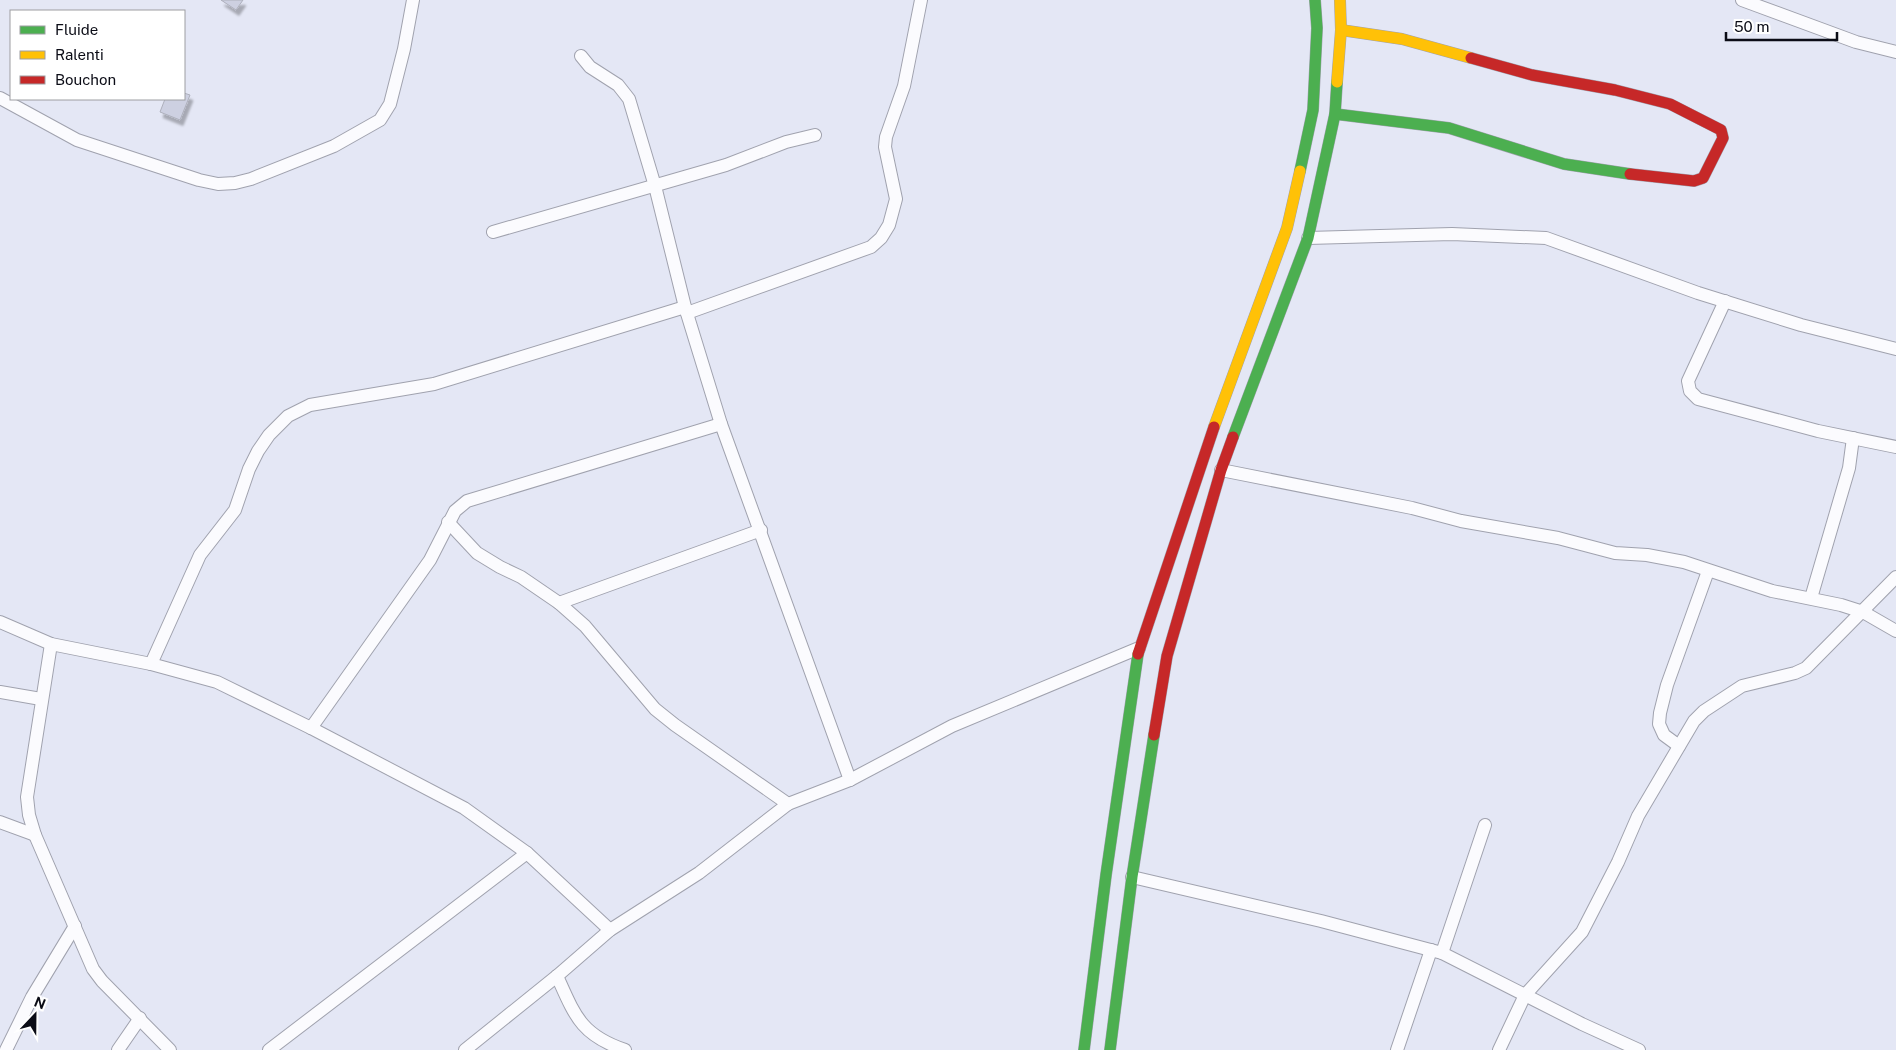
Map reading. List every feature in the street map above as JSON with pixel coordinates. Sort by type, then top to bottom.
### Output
[{"type":"street","points":[[0,98],[77,140],[199,180],[218,184],[252,179],[334,146],[380,120],[390,104],[404,48],[413,0]]},
{"type":"street","points":[[151,664],[200,555],[235,510],[258,451],[269,435],[288,416],[310,405],[434,384],[686,310],[872,247],[881,238],[889,225],[896,199],[884,147],[904,86],[921,0]]},
{"type":"street","points":[[1084,1050],[1106,875],[1139,648],[1202,460],[1287,228],[1313,110],[1316,28],[1315,0]]},
{"type":"street","points":[[1110,1050],[1132,878],[1167,656],[1221,470],[1308,238],[1335,114],[1341,30],[1340,0]]},
{"type":"street","points":[[1742,0],[1856,42],[1896,52]]},
{"type":"street","points":[[1335,114],[1449,128],[1564,164],[1628,174],[1694,181],[1703,178],[1723,138],[1721,130],[1716,126],[1670,104],[1615,90],[1532,75],[1402,39],[1341,30]]},
{"type":"street","points":[[581,56],[590,67],[618,85],[629,99],[655,186],[686,310],[721,424],[850,780]]},
{"type":"street","points":[[492,232],[726,165],[786,142],[814,135]]},
{"type":"street","points":[[1308,238],[1452,234],[1546,238],[1698,293],[1801,325],[1896,349]]},
{"type":"street","points":[[1725,301],[1688,381],[1690,391],[1698,399],[1818,431],[1896,447]]},
{"type":"street","points":[[311,728],[430,560],[455,511],[467,501],[721,424]]},
{"type":"street","points":[[1811,598],[1849,468],[1853,438]]},
{"type":"street","points":[[1221,470],[1412,508],[1461,521],[1558,538],[1615,553],[1684,562],[1772,591],[1811,598],[1863,612],[1896,631]]},
{"type":"street","points":[[448,522],[476,552],[521,577],[559,603],[584,626],[655,709],[788,804]]},
{"type":"street","points":[[559,603],[761,530]]},
{"type":"street","points":[[1679,746],[1664,735],[1659,724],[1660,712],[1667,685],[1708,571]]},
{"type":"street","points":[[1499,1050],[1525,996],[1582,932],[1618,862],[1638,816],[1694,721],[1704,711],[1742,686],[1795,673],[1806,668],[1896,577]]},
{"type":"street","points":[[0,622],[51,644],[151,664],[217,682],[311,728],[464,808],[527,853],[610,930]]},
{"type":"street","points":[[51,644],[27,797],[29,815],[35,835],[93,969],[102,981],[170,1050]]},
{"type":"street","points":[[466,1050],[558,976],[610,930],[699,873],[788,804],[850,780],[952,726],[1139,648]]},
{"type":"street","points":[[0,692],[41,699]]},
{"type":"street","points":[[0,822],[35,835]]},
{"type":"street","points":[[1397,1050],[1437,952],[1485,825]]},
{"type":"street","points":[[269,1050],[527,853]]},
{"type":"street","points":[[1132,878],[1321,920],[1437,952],[1639,1050]]},
{"type":"street","points":[[6,1050],[32,997],[75,926]]},
{"type":"street","points":[[558,976],[579,1021],[607,1047],[625,1050]]},
{"type":"street","points":[[118,1050],[140,1018]]},
{"type":"building","points":[[221,0],[243,0],[236,10]]},
{"type":"building","points":[[185,93],[190,95],[180,120],[160,112],[165,100],[185,100]]},
{"type":"traffic: fast","points":[[1300,171],[1313,110],[1317,28],[1315,0]]},
{"type":"traffic: fast","points":[[1233,437],[1308,238],[1335,114],[1337,82]]},
{"type":"traffic: fast","points":[[1335,114],[1449,128],[1564,164],[1630,174]]},
{"type":"traffic: fast","points":[[1084,1050],[1106,875],[1138,654]]},
{"type":"traffic: fast","points":[[1110,1050],[1132,877],[1154,735]]},
{"type":"traffic: slow","points":[[1337,82],[1341,30],[1340,0]]},
{"type":"traffic: slow","points":[[1341,30],[1402,39],[1471,58]]},
{"type":"traffic: slow","points":[[1214,427],[1287,228],[1300,171]]},
{"type":"traffic: jam","points":[[1471,58],[1532,75],[1615,90],[1670,104],[1721,130],[1723,138],[1703,178],[1694,181],[1630,174]]},
{"type":"traffic: jam","points":[[1138,654],[1214,427]]},
{"type":"traffic: jam","points":[[1154,735],[1167,656],[1221,470],[1233,437]]}]
